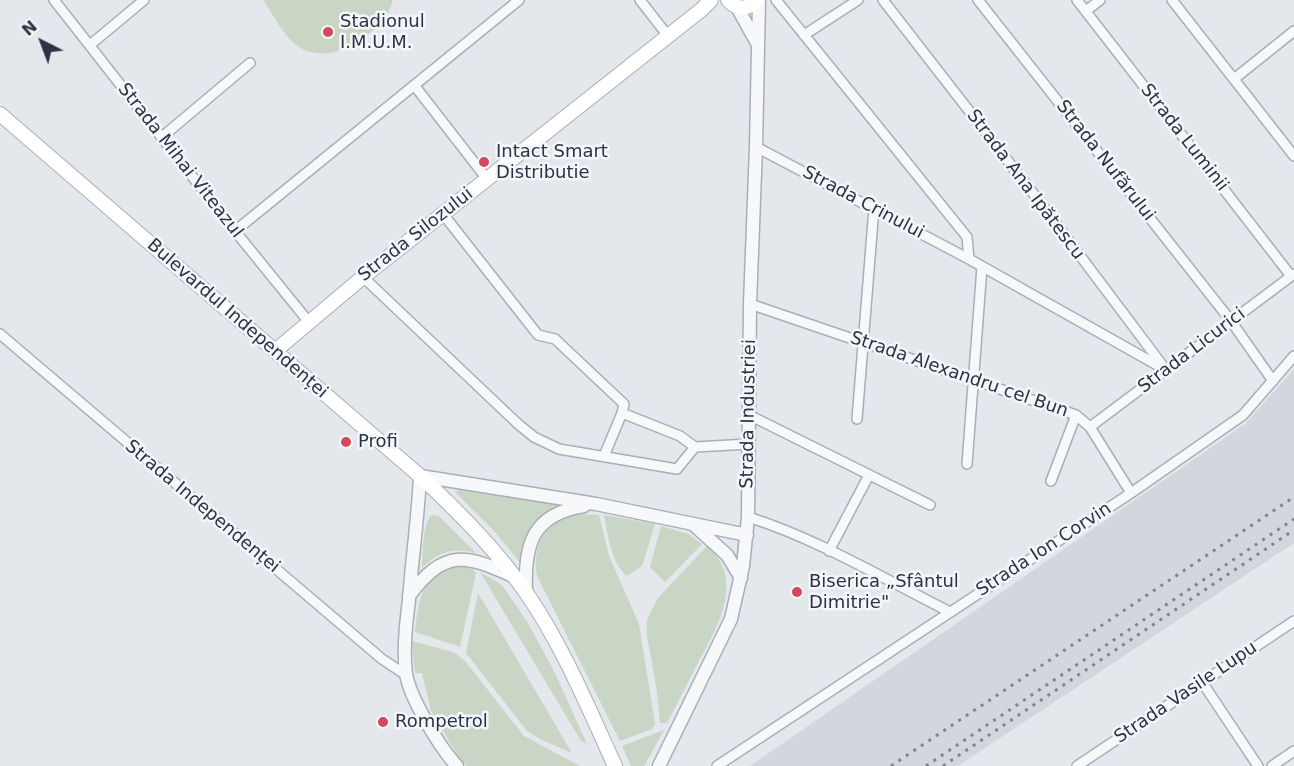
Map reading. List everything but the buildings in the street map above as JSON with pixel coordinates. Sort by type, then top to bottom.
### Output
[{"type":"main road","name":"Strada Silozului","points":[[275,351],[308,321],[706,5],[732,4],[748,7],[758,0]]},
{"type":"main road","name":"Bulevardul Independenței","points":[[0,114],[420,476],[471,526],[526,592],[564,660],[615,766]]},
{"type":"street","name":"Strada Mihai Viteazul","points":[[54,0],[308,321]]},
{"type":"street","points":[[90,45],[144,0]]},
{"type":"street","points":[[235,231],[519,0]]},
{"type":"street","points":[[640,0],[668,36]]},
{"type":"street","name":"Strada Industriei","points":[[659,766],[731,619],[741,578],[747,535],[758,0]]},
{"type":"street","points":[[776,0],[967,237],[969,259]]},
{"type":"street","points":[[804,35],[858,0]]},
{"type":"street","name":"Strada Ana Ipătescu","points":[[883,0],[1046,210],[1166,370]]},
{"type":"street","name":"Strada Nufărului","points":[[978,0],[1231,321],[1273,381]]},
{"type":"street","name":"Strada Luminii","points":[[1077,0],[1293,275]]},
{"type":"street","points":[[1086,11],[1100,0]]},
{"type":"street","points":[[1172,0],[1294,156]]},
{"type":"street","points":[[732,4],[758,44]]},
{"type":"street","points":[[1234,79],[1294,31]]},
{"type":"street","points":[[162,137],[250,63]]},
{"type":"street","points":[[414,85],[487,179]]},
{"type":"street","name":"Strada Crinului","points":[[756,147],[969,259],[1166,370]]},
{"type":"street","points":[[857,419],[874,208]]},
{"type":"street","points":[[443,214],[538,335],[555,339],[624,404],[604,456]]},
{"type":"street","points":[[968,464],[982,267]]},
{"type":"street","name":"Strada Licurici","points":[[1090,427],[1293,275]]},
{"type":"street","points":[[363,277],[534,437],[559,449],[677,469],[695,447]]},
{"type":"street","name":"Strada Alexandru cel Bun","points":[[750,304],[1076,415],[1090,427],[1131,493]]},
{"type":"street","name":"Strada Independenței","points":[[0,334],[364,644],[406,675]]},
{"type":"street","name":"Strada Ion Corvin","points":[[717,766],[1131,493],[1243,416],[1294,356]]},
{"type":"street","points":[[622,413],[680,436],[695,447],[748,444]]},
{"type":"street","points":[[749,415],[930,505]]},
{"type":"street","points":[[1051,481],[1076,415]]},
{"type":"street","points":[[829,551],[869,475]]},
{"type":"street","points":[[457,766],[433,733],[413,696],[406,675],[405,646],[420,476],[596,504],[747,535]]},
{"type":"street","points":[[526,592],[526,553],[533,535],[547,519],[567,508],[596,504]]},
{"type":"street","points":[[748,517],[767,523],[829,551],[950,612]]},
{"type":"street","points":[[694,525],[728,555],[741,578]]},
{"type":"street","points":[[409,597],[430,572],[448,561],[458,559],[488,564],[515,577]]},
{"type":"street","name":"Strada Vasile Lupu","points":[[1077,766],[1294,621]]},
{"type":"street","points":[[1202,682],[1258,766]]},
{"type":"street","points":[[1272,766],[1294,751]]},
{"type":"shaded area","points":[[1294,369],[1294,543],[958,766],[750,766],[1245,424]]},
{"type":"green space","name":"Stadionul I.M.U.M.","points":[[263,0],[393,0],[390,9],[377,26],[357,43],[345,49],[320,53],[307,51],[296,45],[282,30]]},
{"type":"green space","points":[[463,488],[566,504],[553,511],[522,565],[495,532],[455,492]]},
{"type":"green space","points":[[579,514],[599,515],[609,556],[639,624],[655,724],[652,729],[620,741],[537,576],[537,554],[544,535],[558,522]]},
{"type":"green space","points":[[432,515],[439,516],[476,553],[460,550],[447,552],[440,554],[422,568],[426,525]]},
{"type":"green space","points":[[604,515],[655,524],[642,566],[627,576],[617,564]]},
{"type":"green space","points":[[661,526],[688,534],[702,544],[665,582],[650,567]]},
{"type":"green space","points":[[707,546],[719,559],[725,574],[724,605],[712,636],[667,723],[660,723],[647,636],[647,620],[657,599]]},
{"type":"green space","points":[[460,565],[472,567],[476,573],[460,647],[415,632],[418,608],[424,589],[437,575]]},
{"type":"green space","points":[[480,572],[502,585],[528,623],[554,671],[587,744],[581,741]]},
{"type":"green space","points":[[478,593],[572,753],[527,731],[466,653]]},
{"type":"green space","points":[[412,641],[458,655],[524,736],[580,766],[467,766],[460,759],[431,711],[422,673],[415,673]]},
{"type":"green space","points":[[664,730],[644,766],[631,766],[622,746]]},
{"type":"railway","points":[[891,766],[1294,497]]},
{"type":"railway","points":[[926,766],[1294,519]]},
{"type":"railway","points":[[943,766],[1294,530]]},
{"type":"place","name":"Stadionul I.M.U.M.","points":[[328,32]]},
{"type":"place","name":"Intact Smart Distributie","points":[[484,162]]},
{"type":"place","name":"Profi","points":[[346,442]]},
{"type":"place","name":"Biserica „Sfântul Dimitrie\"","points":[[797,592]]},
{"type":"place","name":"Rompetrol","points":[[383,722]]}]
